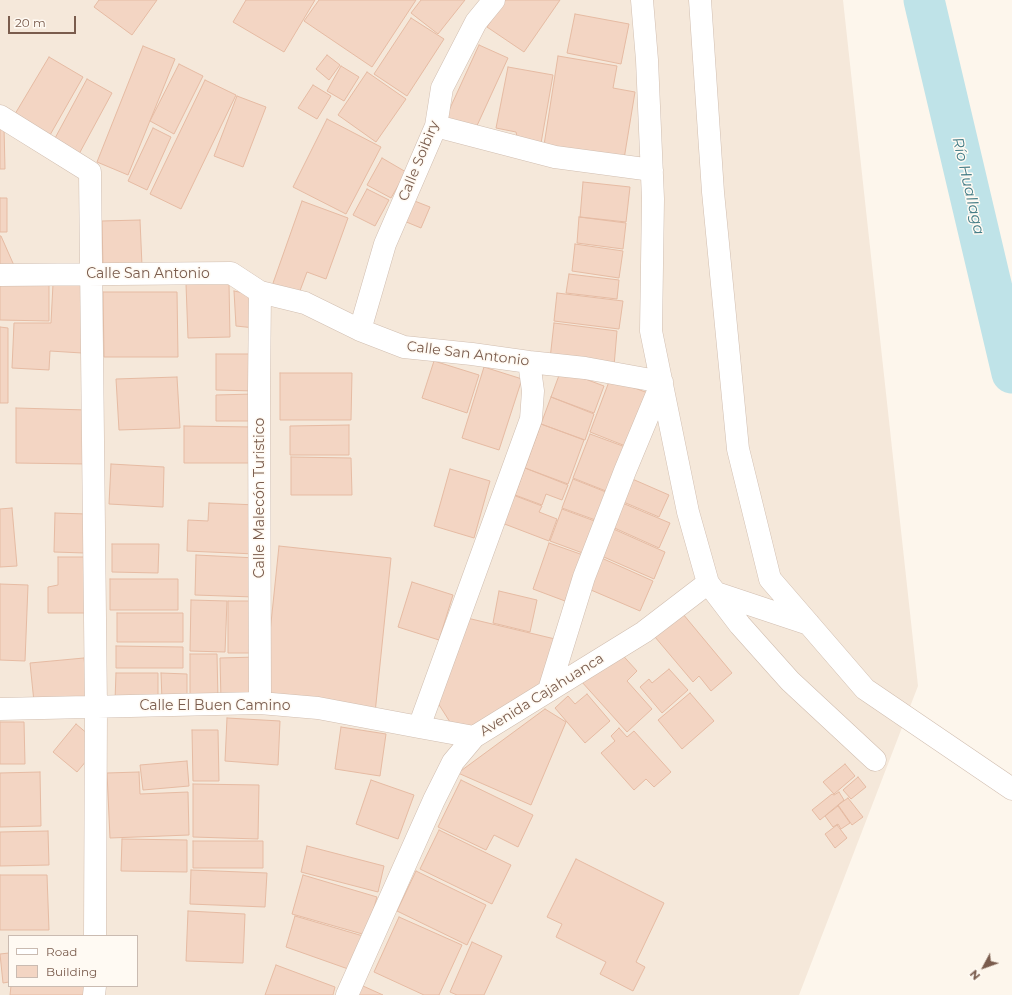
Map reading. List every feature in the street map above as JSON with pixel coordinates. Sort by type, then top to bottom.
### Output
[{"type":"street","name":"Calle Soibiry","points":[[360,330],[385,244],[436,126],[442,88],[476,22],[494,0]]},
{"type":"street","points":[[642,0],[648,60],[653,199],[651,331],[688,512],[712,588],[740,625],[790,681],[875,760]]},
{"type":"street","points":[[700,0],[712,192],[738,450],[770,579],[864,689],[1012,789]]},
{"type":"street","points":[[0,116],[90,172],[96,707],[95,935]]},
{"type":"street","points":[[436,126],[555,157],[652,170]]},
{"type":"street","name":"Calle San Antonio","points":[[0,275],[231,273],[260,292],[305,303],[360,330],[404,347],[586,368],[662,382]]},
{"type":"street","name":"Calle Malecón Turistico","points":[[260,292],[260,703]]},
{"type":"street","points":[[419,727],[531,419],[533,391],[529,362]]},
{"type":"street","points":[[549,690],[584,577],[625,471],[662,382]]},
{"type":"street","points":[[712,588],[809,624]]},
{"type":"street","name":"Avenida Cajahuanca","points":[[347,995],[434,800],[453,762],[474,736],[644,632],[712,588]]},
{"type":"street","name":"Calle El Buen Camino","points":[[0,709],[260,703],[318,708],[474,736]]},
{"type":"shaded area","points":[[0,0],[843,0],[918,686],[799,995],[0,995]]},
{"type":"building","points":[[99,0],[157,0],[132,35],[94,7]]},
{"type":"building","points":[[246,0],[315,0],[284,52],[233,22]]},
{"type":"building","points":[[319,0],[416,0],[372,67],[304,21]]},
{"type":"building","points":[[421,0],[465,0],[438,34],[411,13]]},
{"type":"building","points":[[505,0],[560,0],[524,52],[487,27]]},
{"type":"building","points":[[575,14],[629,24],[621,64],[567,53]]},
{"type":"building","points":[[411,18],[444,39],[407,96],[374,74]]},
{"type":"building","points":[[479,45],[508,58],[475,130],[446,117]]},
{"type":"building","points":[[143,46],[175,59],[128,175],[97,162]]},
{"type":"building","points":[[327,55],[340,65],[329,80],[316,69]]},
{"type":"building","points":[[558,56],[617,66],[613,88],[635,92],[624,159],[544,145]]},
{"type":"building","points":[[49,57],[83,77],[50,135],[15,114]]},
{"type":"building","points":[[179,64],[203,76],[174,134],[150,121]]},
{"type":"building","points":[[341,66],[359,77],[344,101],[327,91]]},
{"type":"building","points":[[508,67],[553,75],[540,149],[519,145],[516,132],[496,128]]},
{"type":"building","points":[[367,72],[406,99],[376,142],[338,115]]},
{"type":"building","points":[[87,79],[112,93],[79,154],[54,140]]},
{"type":"building","points":[[205,80],[236,95],[181,209],[150,194]]},
{"type":"building","points":[[313,85],[331,96],[317,119],[298,108]]},
{"type":"building","points":[[237,96],[266,107],[243,167],[214,156]]},
{"type":"building","points":[[327,119],[381,147],[346,214],[293,187]]},
{"type":"building","points":[[0,127],[4,127],[5,169],[0,169]]},
{"type":"building","points":[[153,128],[171,137],[147,190],[128,181]]},
{"type":"building","points":[[382,158],[406,172],[391,198],[367,185]]},
{"type":"building","points":[[583,182],[630,187],[626,222],[580,217]]},
{"type":"building","points":[[367,189],[389,200],[375,226],[353,215]]},
{"type":"building","points":[[0,198],[7,198],[7,232],[0,232]]},
{"type":"building","points":[[412,200],[430,207],[421,228],[404,221]]},
{"type":"building","points":[[302,201],[348,218],[326,279],[307,272],[298,296],[272,286]]},
{"type":"building","points":[[579,217],[626,223],[623,249],[577,243]]},
{"type":"building","points":[[140,220],[142,266],[103,268],[102,221]]},
{"type":"building","points":[[1,236],[16,270],[0,270]]},
{"type":"building","points":[[575,244],[623,251],[619,278],[572,271]]},
{"type":"building","points":[[569,274],[619,280],[617,299],[566,293]]},
{"type":"building","points":[[0,283],[49,284],[49,321],[0,320]]},
{"type":"building","points":[[229,283],[230,337],[188,338],[186,284]]},
{"type":"building","points":[[53,284],[85,285],[82,353],[50,351],[49,370],[12,368],[14,323],[51,323]]},
{"type":"building","points":[[234,291],[254,295],[255,328],[236,326]]},
{"type":"building","points":[[103,292],[177,292],[178,357],[104,357]]},
{"type":"building","points":[[557,293],[623,301],[619,329],[554,321]]},
{"type":"building","points":[[554,323],[617,331],[614,366],[550,359]]},
{"type":"building","points":[[0,327],[8,328],[8,403],[0,403]]},
{"type":"building","points":[[216,354],[256,354],[255,391],[216,390]]},
{"type":"building","points":[[434,361],[479,375],[467,413],[422,398]]},
{"type":"building","points":[[484,367],[522,379],[499,450],[462,438]]},
{"type":"building","points":[[561,370],[604,386],[594,413],[551,397]]},
{"type":"building","points":[[280,373],[352,373],[351,420],[280,420]]},
{"type":"building","points":[[177,377],[180,428],[119,430],[116,379]]},
{"type":"building","points":[[610,379],[648,393],[628,447],[590,432]]},
{"type":"building","points":[[254,394],[254,421],[216,421],[216,395]]},
{"type":"building","points":[[551,397],[594,414],[585,440],[541,424]]},
{"type":"building","points":[[16,408],[87,410],[86,464],[16,463]]},
{"type":"building","points":[[541,424],[584,440],[568,484],[525,468]]},
{"type":"building","points":[[349,425],[349,455],[290,455],[290,426]]},
{"type":"building","points":[[184,426],[254,427],[254,463],[184,463]]},
{"type":"building","points":[[590,434],[628,448],[611,493],[573,478]]},
{"type":"building","points":[[291,457],[351,458],[352,495],[291,495]]},
{"type":"building","points":[[111,464],[164,467],[163,507],[109,504]]},
{"type":"building","points":[[525,468],[568,485],[562,500],[546,494],[542,505],[515,495]]},
{"type":"building","points":[[450,469],[490,481],[474,538],[434,526]]},
{"type":"building","points":[[630,478],[669,495],[659,517],[621,501]]},
{"type":"building","points":[[573,479],[611,494],[601,522],[562,508]]},
{"type":"building","points":[[513,495],[542,506],[539,512],[557,519],[549,541],[502,523]]},
{"type":"building","points":[[620,502],[670,523],[659,548],[610,526]]},
{"type":"building","points":[[209,503],[257,505],[255,554],[187,551],[188,520],[208,521]]},
{"type":"building","points":[[12,508],[17,566],[0,567],[0,509]]},
{"type":"building","points":[[562,509],[600,523],[588,555],[550,541]]},
{"type":"building","points":[[55,513],[87,514],[85,553],[54,552]]},
{"type":"building","points":[[609,527],[665,552],[654,579],[597,554]]},
{"type":"building","points":[[549,543],[583,555],[565,601],[533,589]]},
{"type":"building","points":[[112,544],[159,544],[158,573],[112,572]]},
{"type":"building","points":[[279,546],[391,558],[375,713],[263,700]]},
{"type":"building","points":[[196,555],[256,558],[254,597],[195,595]]},
{"type":"building","points":[[597,556],[653,581],[640,611],[584,587]]},
{"type":"building","points":[[58,557],[85,557],[85,613],[48,613],[48,587],[58,585]]},
{"type":"building","points":[[110,579],[178,579],[178,610],[110,610]]},
{"type":"building","points":[[412,582],[453,595],[439,640],[398,627]]},
{"type":"building","points":[[0,584],[28,585],[25,661],[0,660]]},
{"type":"building","points":[[499,591],[537,600],[530,632],[493,623]]},
{"type":"building","points":[[191,600],[227,601],[225,652],[190,651]]},
{"type":"building","points":[[228,601],[255,601],[255,653],[228,653]]},
{"type":"building","points":[[117,613],[183,613],[183,642],[117,642]]},
{"type":"building","points":[[683,614],[732,673],[711,691],[699,676],[693,682],[655,637]]},
{"type":"building","points":[[463,617],[555,639],[542,684],[474,729],[450,722],[436,700]]},
{"type":"building","points":[[116,646],[183,647],[183,668],[116,668]]},
{"type":"building","points":[[617,649],[637,671],[627,681],[652,709],[627,732],[581,681]]},
{"type":"building","points":[[190,654],[217,654],[218,700],[190,700]]},
{"type":"building","points":[[257,657],[258,700],[221,701],[220,658]]},
{"type":"building","points":[[84,658],[88,698],[34,702],[30,663]]},
{"type":"building","points":[[669,669],[688,690],[662,713],[640,687],[649,679],[652,683]]},
{"type":"building","points":[[116,673],[158,673],[158,702],[115,701]]},
{"type":"building","points":[[161,673],[187,674],[187,700],[162,701]]},
{"type":"building","points":[[690,693],[714,721],[682,749],[658,720]]},
{"type":"building","points":[[587,694],[610,721],[585,743],[555,708],[568,696],[575,704]]},
{"type":"building","points":[[545,709],[566,722],[531,805],[458,773]]},
{"type":"building","points":[[227,718],[280,721],[278,765],[225,761]]},
{"type":"building","points":[[0,722],[24,722],[25,764],[0,764]]},
{"type":"building","points":[[76,724],[89,735],[92,754],[77,772],[53,752]]},
{"type":"building","points":[[341,727],[386,734],[380,776],[335,769]]},
{"type":"building","points":[[619,728],[627,737],[634,731],[671,772],[654,787],[646,779],[634,790],[601,753],[615,741],[611,736]]},
{"type":"building","points":[[192,730],[218,730],[219,781],[193,781]]},
{"type":"building","points":[[187,761],[189,786],[143,790],[140,765]]},
{"type":"building","points":[[845,764],[855,776],[834,794],[823,782]]},
{"type":"building","points":[[40,772],[41,826],[0,827],[0,773]]},
{"type":"building","points":[[139,772],[140,794],[188,792],[189,835],[110,838],[107,773]]},
{"type":"building","points":[[858,777],[866,787],[851,799],[843,790]]},
{"type":"building","points":[[371,780],[414,795],[398,839],[356,824]]},
{"type":"building","points":[[461,780],[533,815],[518,847],[494,835],[486,850],[438,827]]},
{"type":"building","points":[[193,784],[259,785],[258,839],[193,837]]},
{"type":"building","points":[[839,792],[844,800],[820,820],[812,810],[832,794],[834,795]]},
{"type":"building","points":[[848,798],[863,817],[852,825],[838,805]]},
{"type":"building","points":[[838,806],[850,823],[841,829],[838,824],[833,827],[825,816]]},
{"type":"building","points":[[837,825],[847,838],[835,848],[825,834]]},
{"type":"building","points":[[439,830],[511,865],[492,904],[420,869]]},
{"type":"building","points":[[48,831],[49,865],[0,866],[0,832]]},
{"type":"building","points":[[122,839],[187,840],[187,872],[121,871]]},
{"type":"building","points":[[193,841],[263,841],[263,868],[193,868]]},
{"type":"building","points":[[307,846],[384,866],[378,892],[301,872]]},
{"type":"building","points":[[576,859],[664,903],[636,962],[645,967],[633,991],[600,974],[606,962],[556,937],[562,924],[547,917]]},
{"type":"building","points":[[191,870],[267,873],[265,907],[190,904]]},
{"type":"building","points":[[416,871],[486,905],[467,945],[397,911]]},
{"type":"building","points":[[0,875],[47,875],[49,930],[0,930]]},
{"type":"building","points":[[303,875],[377,897],[366,935],[292,914]]},
{"type":"building","points":[[188,911],[245,914],[243,963],[186,961]]},
{"type":"building","points":[[295,916],[363,936],[351,970],[286,947]]},
{"type":"building","points":[[399,917],[462,945],[439,995],[424,995],[374,972]]},
{"type":"building","points":[[472,942],[502,956],[484,995],[457,995],[450,992]]},
{"type":"building","points":[[8,953],[8,982],[3,983],[0,954]]},
{"type":"building","points":[[276,965],[335,987],[333,995],[265,995]]},
{"type":"building","points":[[363,986],[383,995],[358,995]]},
{"type":"building","points":[[11,987],[87,987],[87,995],[10,995]]},
{"type":"waterway","name":"Río Huallaga","points":[[924,0],[1012,373]]}]
